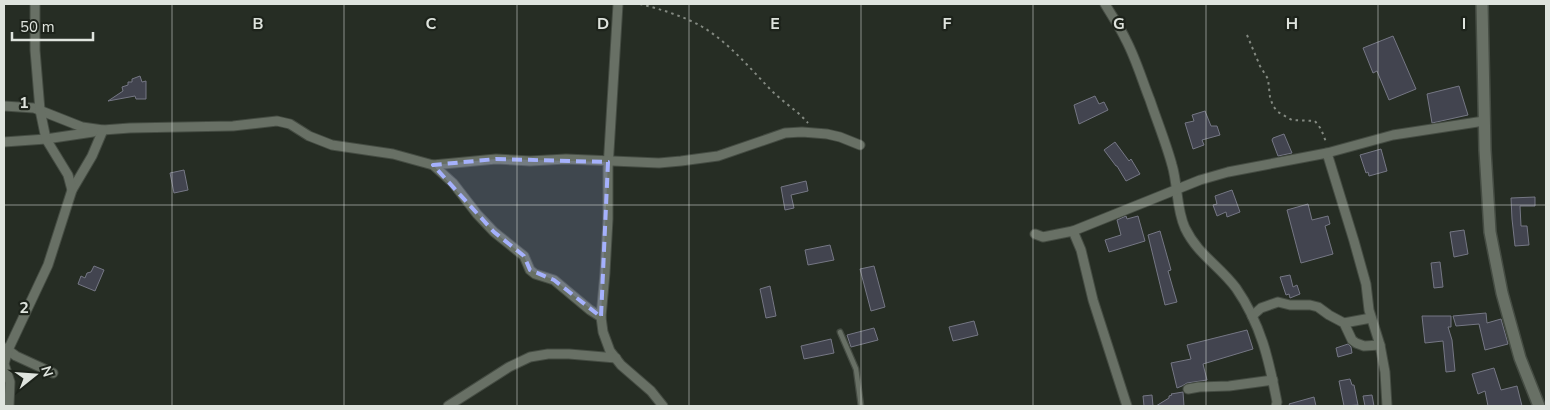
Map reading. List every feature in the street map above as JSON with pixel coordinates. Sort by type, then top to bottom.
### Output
[{"type":"street","points":[[35,4],[35,50],[40,110],[46,139],[68,176],[72,190]]},
{"type":"street","points":[[618,4],[608,162],[608,219],[601,316],[603,332],[610,352],[651,391],[663,406]]},
{"type":"street","points":[[1105,4],[1126,38],[1165,141],[1174,171],[1184,226],[1193,243],[1205,258],[1222,272],[1236,289],[1261,334],[1273,380],[1276,406]]},
{"type":"street","points":[[1482,4],[1484,121],[1490,232],[1502,293],[1520,358],[1539,406]]},
{"type":"street","points":[[4,106],[40,110],[82,127],[103,130]]},
{"type":"street","points":[[4,142],[46,139],[103,130],[233,126],[277,121],[290,124],[309,136],[332,146],[393,154],[433,164],[447,165],[496,159],[660,163],[698,160],[728,153],[785,133],[819,133],[840,136],[860,145]]},
{"type":"street","points":[[1035,234],[1043,237],[1073,231],[1200,180],[1228,172],[1328,152],[1393,135],[1484,121]]},
{"type":"street","points":[[9,406],[10,382],[4,364],[6,348],[48,265],[72,190],[92,156],[103,130]]},
{"type":"street","points":[[1328,152],[1366,284],[1371,318],[1380,345],[1386,380],[1387,406]]},
{"type":"street","points":[[433,164],[453,183],[476,214],[494,232],[524,256],[530,270],[535,274],[554,280],[590,310],[601,316]]},
{"type":"street","points":[[1073,231],[1081,250],[1100,324],[1112,354],[1127,406]]},
{"type":"street","points":[[1252,316],[1261,308],[1278,302],[1290,305],[1310,304],[1344,323],[1352,340],[1356,343],[1364,346],[1380,345]]},
{"type":"street","points":[[1344,323],[1371,318]]},
{"type":"street","points":[[6,348],[16,356],[53,373]]},
{"type":"street","points":[[448,406],[509,367],[530,357],[548,354],[568,354],[616,358]]},
{"type":"street","points":[[1188,389],[1273,380]]},
{"type":"lane","points":[[840,332],[856,369],[861,406]]},
{"type":"path","points":[[640,4],[700,26],[716,37],[754,70],[769,89],[796,110],[819,133]]},
{"type":"path","points":[[1247,36],[1268,79],[1273,106],[1278,112],[1292,120],[1314,121],[1324,135],[1328,152]]},
{"type":"highlighted area","points":[[496,159],[608,162],[601,317],[554,280],[530,270],[524,256],[494,232],[433,165]]},
{"type":"building","points":[[1393,36],[1416,89],[1389,100],[1377,71],[1373,73],[1363,48]]},
{"type":"building","points":[[140,76],[142,82],[146,81],[146,99],[136,99],[135,96],[108,101],[123,91],[122,87],[128,85],[128,82],[132,82],[132,79]]},
{"type":"building","points":[[1459,86],[1468,115],[1432,123],[1427,94]]},
{"type":"building","points":[[1095,96],[1099,104],[1104,102],[1108,110],[1079,124],[1074,105]]},
{"type":"building","points":[[1205,111],[1211,126],[1217,126],[1220,135],[1202,140],[1204,145],[1193,149],[1185,123],[1194,121],[1192,115]]},
{"type":"building","points":[[1284,134],[1292,153],[1278,156],[1272,140]]},
{"type":"building","points":[[1115,142],[1129,161],[1131,159],[1140,174],[1126,181],[1104,150]]},
{"type":"building","points":[[1381,149],[1387,171],[1369,176],[1368,172],[1366,173],[1360,155]]},
{"type":"building","points":[[184,170],[188,190],[174,193],[170,173]]},
{"type":"building","points":[[806,181],[808,191],[791,195],[794,208],[785,210],[781,187]]},
{"type":"building","points":[[1232,190],[1240,212],[1227,217],[1226,212],[1217,216],[1213,205],[1217,204],[1215,196]]},
{"type":"building","points":[[1535,197],[1535,206],[1520,206],[1521,226],[1527,226],[1529,245],[1515,246],[1511,198]]},
{"type":"building","points":[[1308,204],[1312,220],[1328,216],[1330,224],[1325,226],[1333,254],[1301,263],[1287,210]]},
{"type":"building","points":[[1126,216],[1127,219],[1138,216],[1145,241],[1109,252],[1105,240],[1121,235],[1117,220]]},
{"type":"building","points":[[1464,230],[1468,254],[1454,257],[1450,232]]},
{"type":"building","points":[[1160,231],[1171,270],[1168,271],[1177,302],[1165,305],[1148,235]]},
{"type":"building","points":[[830,245],[834,260],[808,265],[805,250]]},
{"type":"building","points":[[1440,262],[1443,287],[1434,288],[1431,263]]},
{"type":"building","points":[[94,266],[104,270],[95,291],[78,284],[81,276],[85,278]]},
{"type":"building","points":[[874,266],[885,307],[871,311],[860,269]]},
{"type":"building","points":[[1290,275],[1293,287],[1297,285],[1300,294],[1290,298],[1289,294],[1286,295],[1280,277]]},
{"type":"building","points":[[770,286],[776,316],[766,318],[760,289]]},
{"type":"building","points":[[1486,313],[1487,323],[1501,319],[1508,344],[1485,350],[1479,324],[1456,326],[1453,316]]},
{"type":"building","points":[[1422,316],[1451,316],[1451,327],[1448,327],[1452,340],[1455,371],[1446,372],[1443,341],[1425,343]]},
{"type":"building","points":[[974,321],[978,335],[953,341],[949,327]]},
{"type":"building","points":[[874,328],[878,340],[851,347],[847,335]]},
{"type":"building","points":[[1247,330],[1253,349],[1203,364],[1207,380],[1187,383],[1177,388],[1171,363],[1191,359],[1187,345]]},
{"type":"building","points":[[831,339],[834,353],[804,359],[801,346]]},
{"type":"building","points":[[1348,344],[1351,347],[1352,353],[1338,357],[1336,348]]},
{"type":"building","points":[[1494,368],[1501,390],[1517,386],[1522,406],[1488,406],[1485,391],[1478,394],[1472,374]]},
{"type":"building","points":[[1350,379],[1352,385],[1354,385],[1358,405],[1344,406],[1339,381]]},
{"type":"building","points":[[1183,392],[1184,406],[1156,406],[1169,398],[1171,394]]},
{"type":"building","points":[[1152,395],[1153,406],[1144,406],[1143,396]]},
{"type":"building","points":[[1372,395],[1374,406],[1365,406],[1363,396]]},
{"type":"building","points":[[1314,397],[1316,406],[1290,406],[1289,404]]}]
